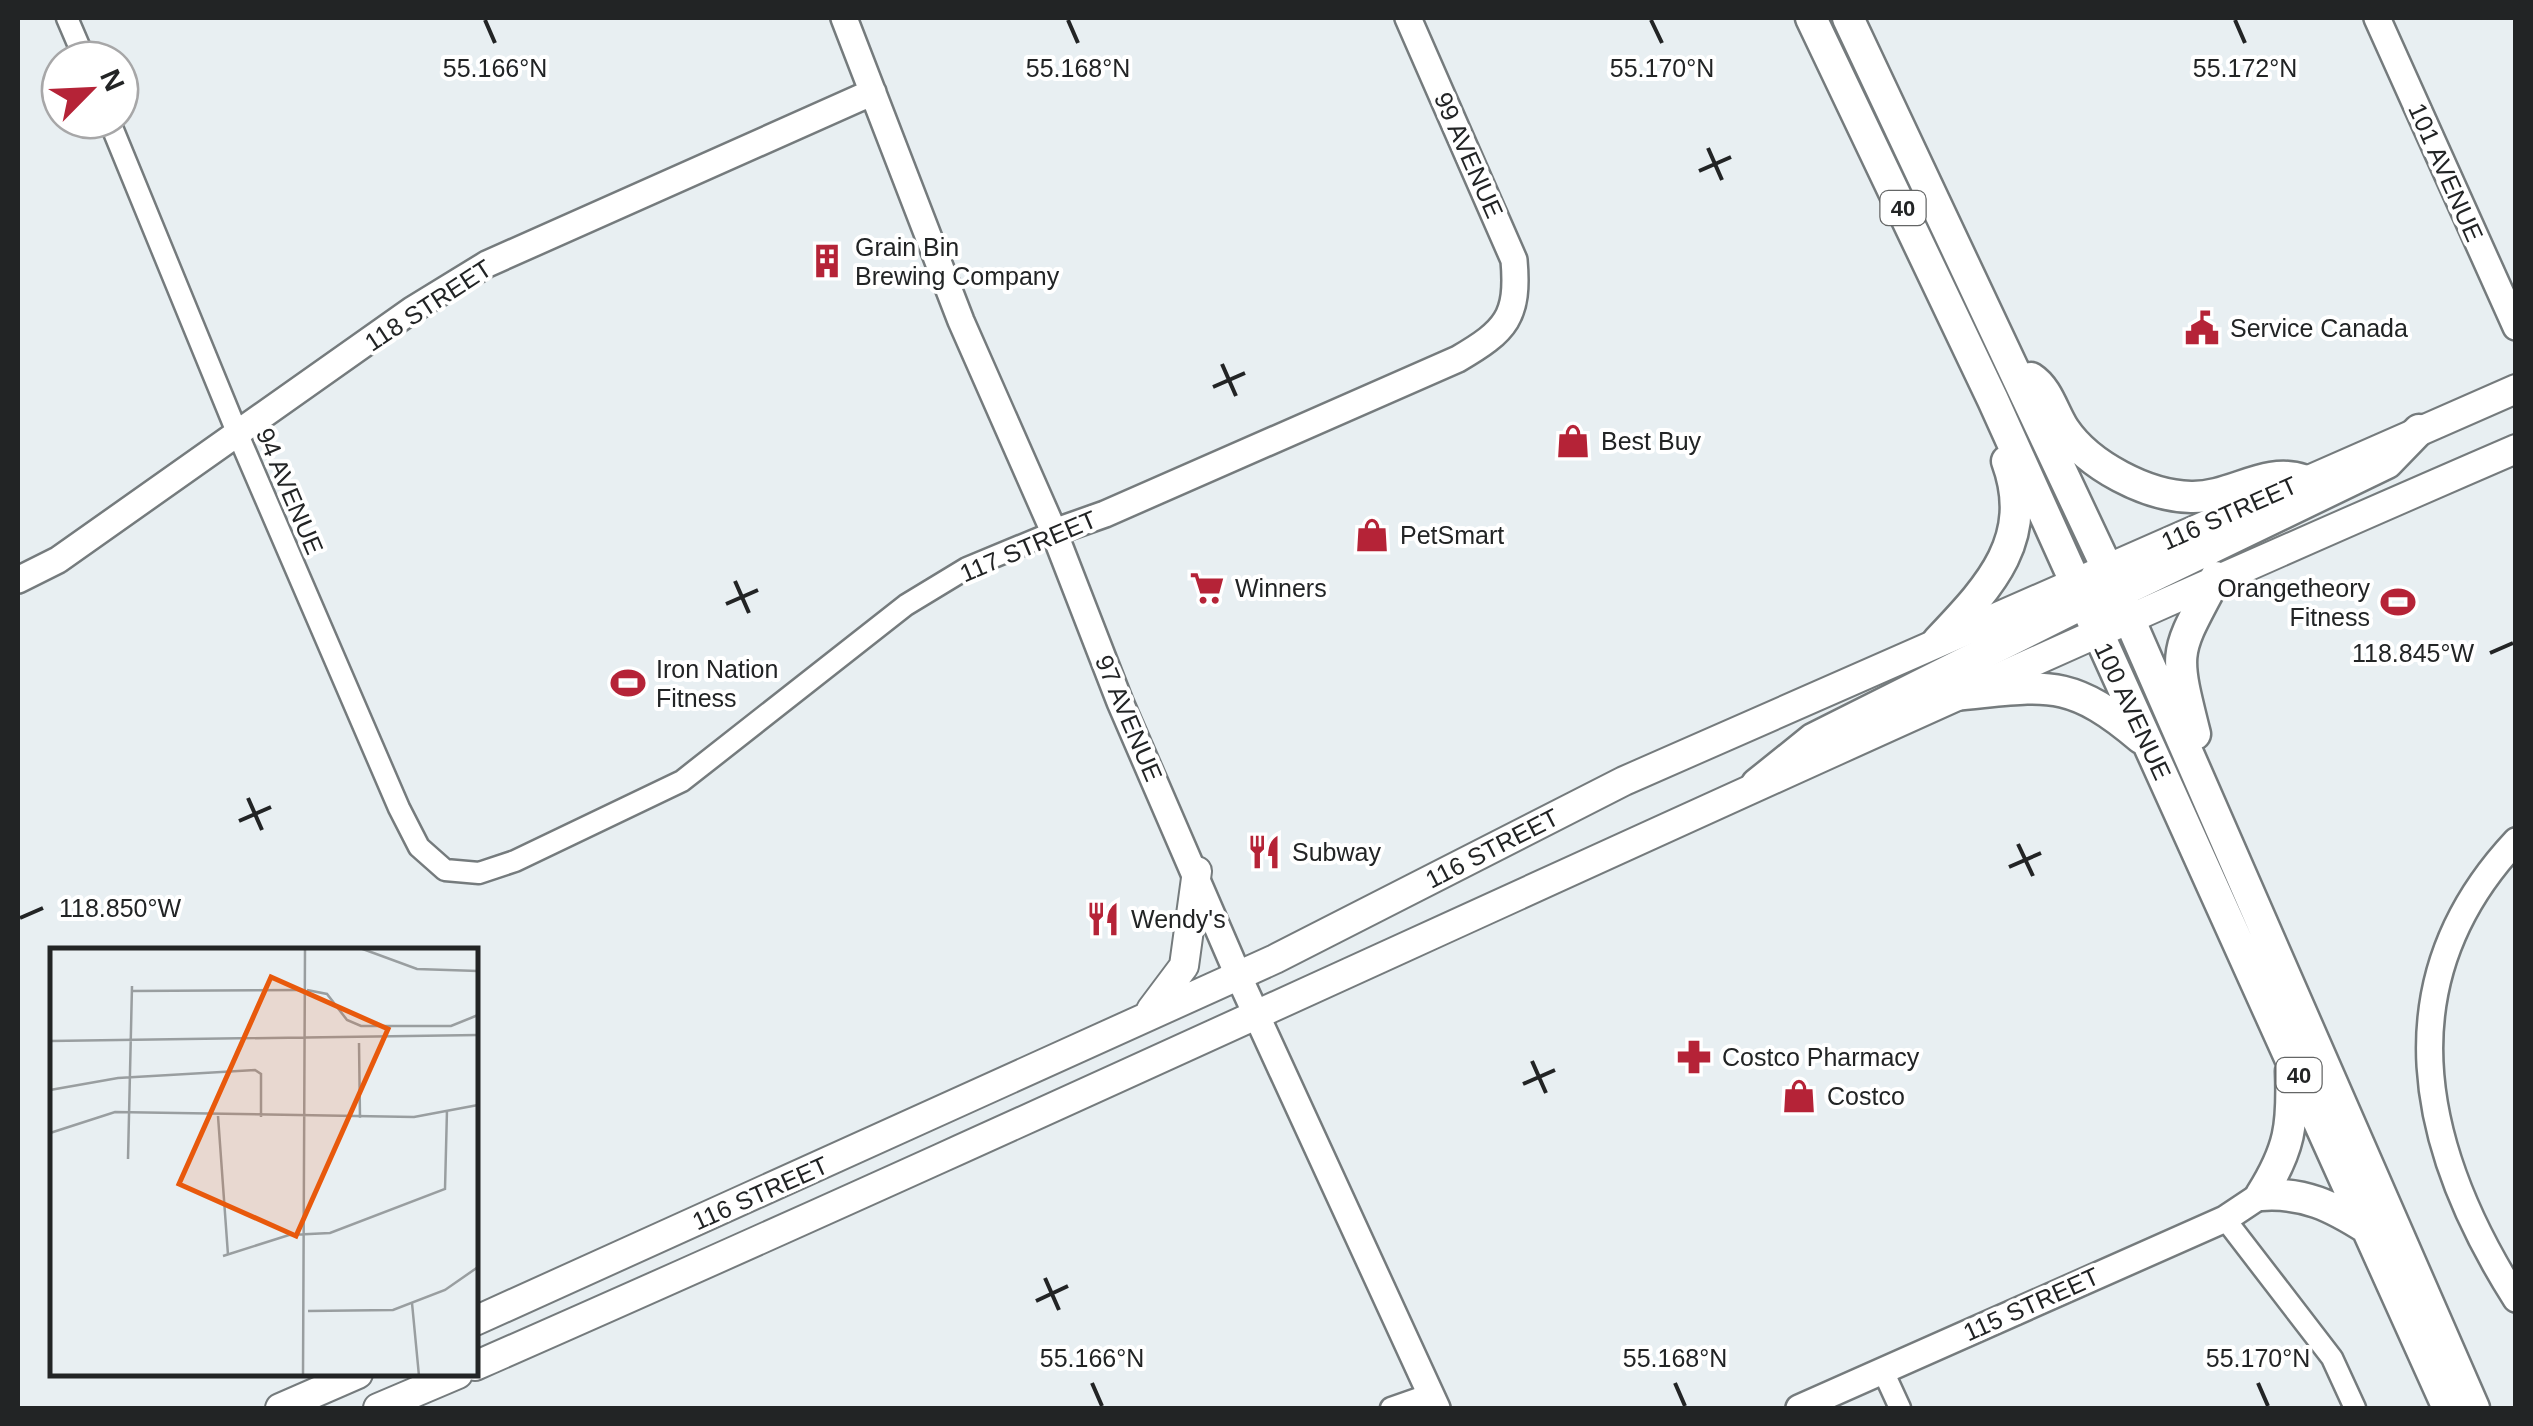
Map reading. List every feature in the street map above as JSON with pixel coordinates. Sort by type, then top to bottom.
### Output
[{"type":"main road","name":"100 AVENUE","points":[[1811,18],[1993,400],[2448,1408]]},
{"type":"main road","name":"100 AVENUE","points":[[1848,18],[2118,593],[2474,1408]]},
{"type":"main road","points":[[2009,364],[2040,383],[2066,432],[2101,463],[2149,488],[2188,497],[2220,496],[2282,473],[2303,480]]},
{"type":"main road","name":"116 STREET","points":[[2118,593],[2303,480],[2516,389]]},
{"type":"main road","points":[[1938,641],[1994,581],[2015,522],[2014,480],[1994,426],[1993,400]]},
{"type":"main road","points":[[2097,633],[2118,593],[2387,463],[2420,430]]},
{"type":"main road","points":[[1757,784],[1813,739],[2079,593],[2118,593],[2216,576],[2516,449]]},
{"type":"main road","points":[[2216,576],[2183,638],[2178,660],[2217,819]]},
{"type":"main road","name":"116 STREET","points":[[478,1320],[1238,974],[1624,781],[1938,641],[2079,593]]},
{"type":"main road","name":"116 STREET","points":[[478,1365],[1258,1016],[1757,784],[2097,633]]},
{"type":"main road","points":[[1953,695],[2034,688],[2085,696],[2148,743]]},
{"type":"main road","points":[[1143,1018],[1184,966],[1197,871]]},
{"type":"main road","points":[[2261,1195],[2282,1161],[2289,1139],[2290,1054]]},
{"type":"main road","points":[[2261,1195],[2285,1193],[2316,1199],[2368,1228]]},
{"type":"main road","points":[[280,1408],[353,1376]]},
{"type":"main road","points":[[378,1408],[453,1376]]},
{"type":"street","name":"97 AVENUE","points":[[844,18],[961,321],[1054,532],[1120,702],[1197,871],[1238,974],[1434,1401]]},
{"type":"street","name":"99 AVENUE","points":[[1408,18],[1498,218],[1514,260],[1517,296]]},
{"type":"street","name":"101 AVENUE","points":[[2377,18],[2516,327]]},
{"type":"street","name":"118 STREET","points":[[18,580],[58,560],[239,437],[412,310],[487,264],[873,92]]},
{"type":"street","name":"94 AVENUE","points":[[117,140],[239,437],[399,808],[419,847],[445,870]]},
{"type":"street","name":"117 STREET","points":[[445,870],[479,874],[515,861],[682,781],[906,605],[967,568],[1104,514],[1458,359],[1504,327],[1517,296]]},
{"type":"street","points":[[2516,840],[2480,883],[2450,939],[2428,1028],[2429,1088],[2443,1144],[2496,1269],[2516,1299]]},
{"type":"street","name":"115 STREET","points":[[1799,1408],[2225,1219],[2261,1195]]},
{"type":"street","points":[[2225,1219],[2332,1358],[2355,1408]]},
{"type":"street","points":[[1883,1371],[1900,1408]]},
{"type":"street","points":[[1391,1408],[1434,1401]]},
{"type":"place","name":"Grain Bin Brewing Company","points":[[827,261]]},
{"type":"place","name":"Service Canada","points":[[2202,328]]},
{"type":"place","name":"Best Buy","points":[[1573,441]]},
{"type":"place","name":"PetSmart","points":[[1372,535]]},
{"type":"place","name":"Winners","points":[[1207,588]]},
{"type":"place","name":"Orangetheory Fitness","points":[[2398,602]]},
{"type":"place","name":"Iron Nation Fitness","points":[[628,683]]},
{"type":"place","name":"Subway","points":[[1264,852]]},
{"type":"place","name":"Wendy's","points":[[1103,919]]},
{"type":"place","name":"Costco Pharmacy","points":[[1694,1057]]},
{"type":"place","name":"Costco","points":[[1799,1096]]}]
